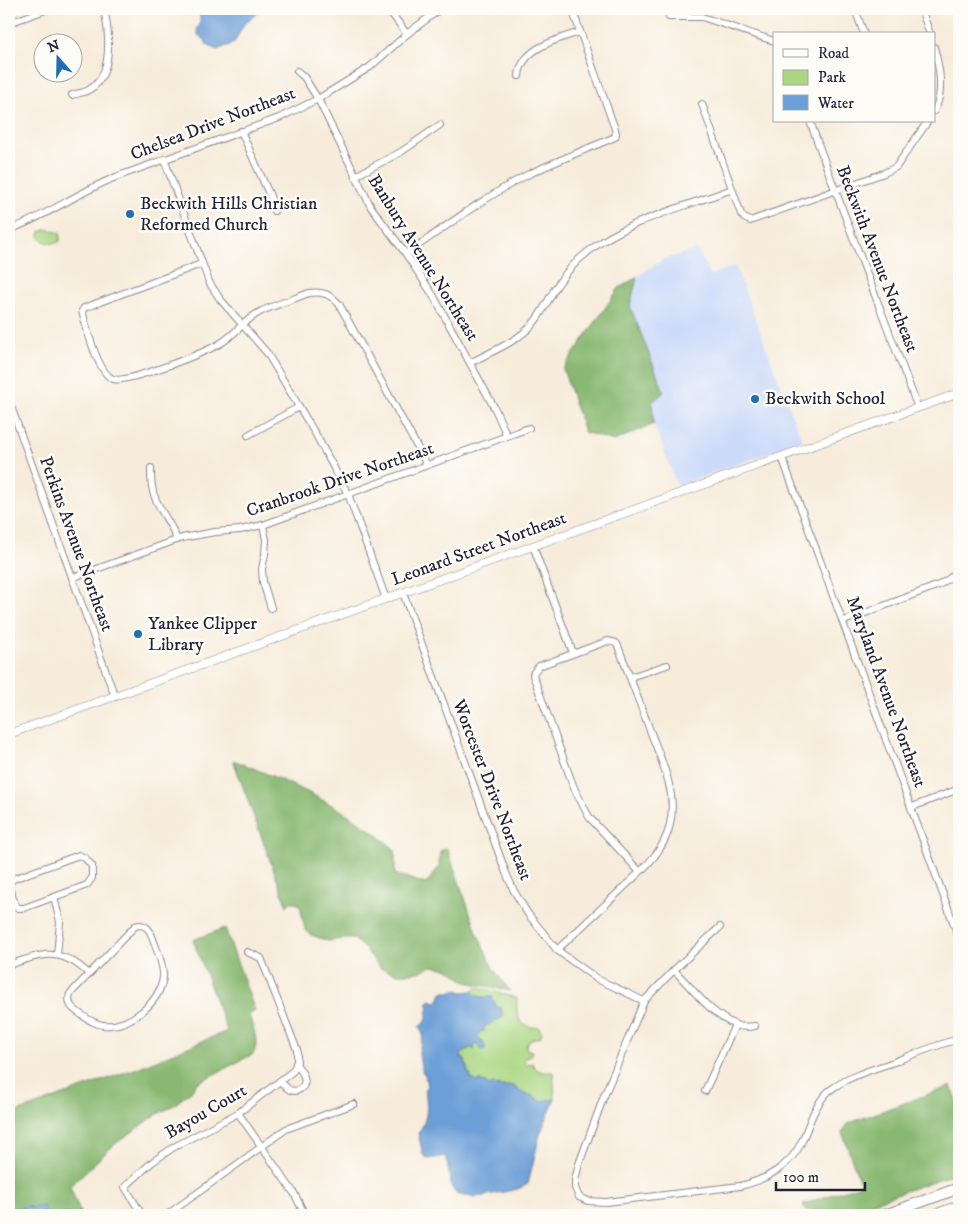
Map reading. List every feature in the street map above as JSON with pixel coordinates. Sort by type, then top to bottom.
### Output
[{"type":"highway","points":[[885,1215],[959,1188]]},
{"type":"highway","points":[[935,1215],[959,1206]]},
{"type":"main road","name":"Leonard Street Northeast","points":[[9,734],[959,393]]},
{"type":"street","points":[[9,23],[48,9]]},
{"type":"street","points":[[72,94],[83,93],[91,89],[97,83],[107,63],[108,38],[104,9]]},
{"type":"street","points":[[388,9],[408,34]]},
{"type":"street","name":"Chelsea Drive Northeast","points":[[9,230],[94,186],[279,118],[318,99],[370,68],[408,34],[440,9]]},
{"type":"street","points":[[406,254],[525,176],[614,137],[616,134],[615,129],[572,9]]},
{"type":"street","points":[[855,9],[863,32]]},
{"type":"street","points":[[921,9],[929,32]]},
{"type":"street","points":[[669,17],[702,17],[773,40]]},
{"type":"street","points":[[519,76],[521,67],[528,57],[538,49],[550,42],[580,32]]},
{"type":"street","points":[[936,55],[940,86],[936,108]]},
{"type":"street","name":"Banbury Avenue Northeast","points":[[297,71],[304,77],[318,99],[371,207],[406,254],[429,290],[495,408],[507,436]]},
{"type":"street","points":[[702,104],[732,190],[743,217],[747,220],[756,220],[896,167],[927,122]]},
{"type":"street","name":"Beckwith Avenue Northeast","points":[[810,122],[918,408]]},
{"type":"street","points":[[355,176],[401,152],[440,125]]},
{"type":"street","points":[[241,131],[270,196],[274,211]]},
{"type":"street","points":[[164,159],[201,264],[214,292],[272,359],[300,407],[348,494],[386,599]]},
{"type":"street","points":[[470,363],[513,341],[526,331],[542,312],[562,278],[578,260],[599,243],[624,229],[732,190]]},
{"type":"street","points":[[201,264],[86,306],[82,311],[105,374],[112,379],[128,379],[196,355],[221,343],[261,311],[309,293],[320,292],[332,296],[339,304],[427,465]]},
{"type":"street","name":"Perkins Avenue Northeast","points":[[9,401],[115,697]]},
{"type":"street","points":[[248,435],[300,407]]},
{"type":"street","name":"Cranbrook Drive Northeast","points":[[72,578],[196,534],[237,531],[263,524],[529,428]]},
{"type":"street","name":"Maryland Avenue Northeast","points":[[782,457],[844,621],[959,938]]},
{"type":"street","points":[[151,468],[152,489],[156,500],[170,522],[177,540]]},
{"type":"street","points":[[263,524],[266,540],[266,554],[262,569],[263,581],[271,608]]},
{"type":"street","points":[[533,546],[573,653]]},
{"type":"street","points":[[844,621],[939,585],[959,570]]},
{"type":"street","name":"Worcester Drive Northeast","points":[[403,592],[514,891],[528,914],[556,950],[596,979],[644,1001]]},
{"type":"street","points":[[556,950],[640,872],[659,852],[665,842],[672,816],[671,798],[666,776],[630,677],[616,643],[608,641],[539,666],[533,674],[574,788],[583,807],[598,828],[640,872]]},
{"type":"street","points":[[630,677],[667,665]]},
{"type":"street","points":[[912,807],[959,789]]},
{"type":"street","points":[[77,856],[83,856],[92,866],[92,878],[89,883],[24,908],[18,908],[14,903],[9,886],[13,879],[77,856]]},
{"type":"street","points":[[54,896],[60,922],[58,954]]},
{"type":"street","points":[[143,925],[150,930],[164,976],[161,987],[152,1002],[140,1013],[118,1024],[102,1025],[88,1019],[72,1007],[69,999],[70,994],[89,974],[135,926],[143,925]]},
{"type":"street","points":[[720,927],[644,1001],[585,1145],[575,1180],[579,1197],[588,1201],[606,1202],[754,1183],[782,1168],[794,1154],[802,1142],[818,1103],[830,1091],[850,1078],[938,1044],[959,1039]]},
{"type":"street","points":[[248,952],[261,958],[297,1050],[296,1064],[305,1078],[305,1084],[298,1090],[291,1090],[281,1082]]},
{"type":"street","points":[[9,965],[46,954],[58,954],[74,961],[89,974]]},
{"type":"street","points":[[674,970],[713,1010],[735,1025],[755,1026]]},
{"type":"street","points":[[705,1091],[735,1025]]},
{"type":"street","name":"Bayou Court","points":[[142,1215],[125,1187],[151,1163],[174,1147],[238,1113],[281,1082],[293,1071],[296,1064]]},
{"type":"street","points":[[167,1215],[286,1129],[354,1104]]},
{"type":"street","points":[[238,1113],[294,1193],[306,1215]]},
{"type":"shaded area","points":[[697,249],[710,275],[735,266],[802,441],[677,486],[654,424],[652,402],[630,306],[637,277],[662,260]]},
{"type":"green space","points":[[47,229],[60,233],[60,241],[58,243],[52,244],[39,237],[40,232]]},
{"type":"green space","points":[[637,277],[630,306],[664,392],[652,402],[654,424],[614,441],[584,432],[563,369],[619,288]]},
{"type":"green space","points":[[233,760],[298,788],[358,821],[395,850],[395,874],[426,884],[439,867],[440,851],[447,848],[478,935],[493,968],[510,991],[466,982],[449,969],[432,966],[419,972],[399,974],[380,968],[366,950],[354,939],[328,941],[311,935],[305,930],[300,905],[291,901],[287,906]]},
{"type":"green space","points":[[225,928],[255,1011],[249,1015],[256,1040],[253,1054],[197,1083],[191,1091],[174,1105],[156,1115],[115,1144],[70,1186],[81,1215],[9,1215],[9,1115],[137,1068],[227,1031],[193,940]]},
{"type":"green space","points":[[478,987],[517,998],[517,1010],[520,1020],[527,1026],[539,1027],[542,1033],[540,1037],[531,1039],[526,1045],[526,1049],[532,1051],[531,1056],[525,1058],[524,1062],[527,1064],[532,1063],[540,1071],[553,1072],[555,1099],[540,1101],[534,1096],[523,1094],[513,1086],[488,1086],[470,1079],[465,1060],[460,1055],[471,1047],[475,1048],[476,1044],[482,1049],[486,1049],[483,1042],[477,1037],[497,1007],[492,1000],[477,996],[471,991]]},
{"type":"green space","points":[[951,1086],[959,1106],[959,1172],[860,1207],[834,1214],[805,1210],[803,1204],[861,1185],[842,1132],[849,1123]]},
{"type":"water","points":[[200,9],[262,9],[244,24],[234,43],[217,50],[207,45],[205,40],[198,35],[197,28],[200,25]]},
{"type":"water","points":[[456,989],[462,992],[471,991],[477,996],[493,997],[494,1004],[501,1008],[503,1017],[484,1027],[484,1032],[481,1031],[477,1037],[483,1042],[486,1049],[482,1050],[476,1044],[474,1046],[475,1049],[470,1047],[461,1055],[461,1058],[465,1060],[465,1064],[468,1066],[467,1072],[471,1075],[470,1078],[478,1082],[480,1080],[482,1083],[485,1082],[488,1086],[494,1084],[497,1087],[498,1085],[502,1087],[513,1086],[524,1094],[534,1096],[540,1101],[555,1099],[540,1134],[528,1184],[516,1189],[485,1196],[475,1197],[456,1194],[451,1186],[446,1156],[428,1159],[423,1155],[418,1133],[426,1117],[427,1106],[425,1074],[423,1073],[419,1057],[423,1033],[419,1027],[427,1020],[429,1008],[427,1003],[430,1000],[436,1002],[440,999],[442,992],[451,992]]},
{"type":"water","points":[[28,1206],[32,1208],[43,1206],[46,1215],[9,1215],[13,1209]]},
{"type":"place","name":"Beckwith Hills Christian Reformed Church","points":[[130,214]]},
{"type":"place","name":"Beckwith School","points":[[755,399]]},
{"type":"place","name":"Yankee Clipper Library","points":[[138,634]]}]
